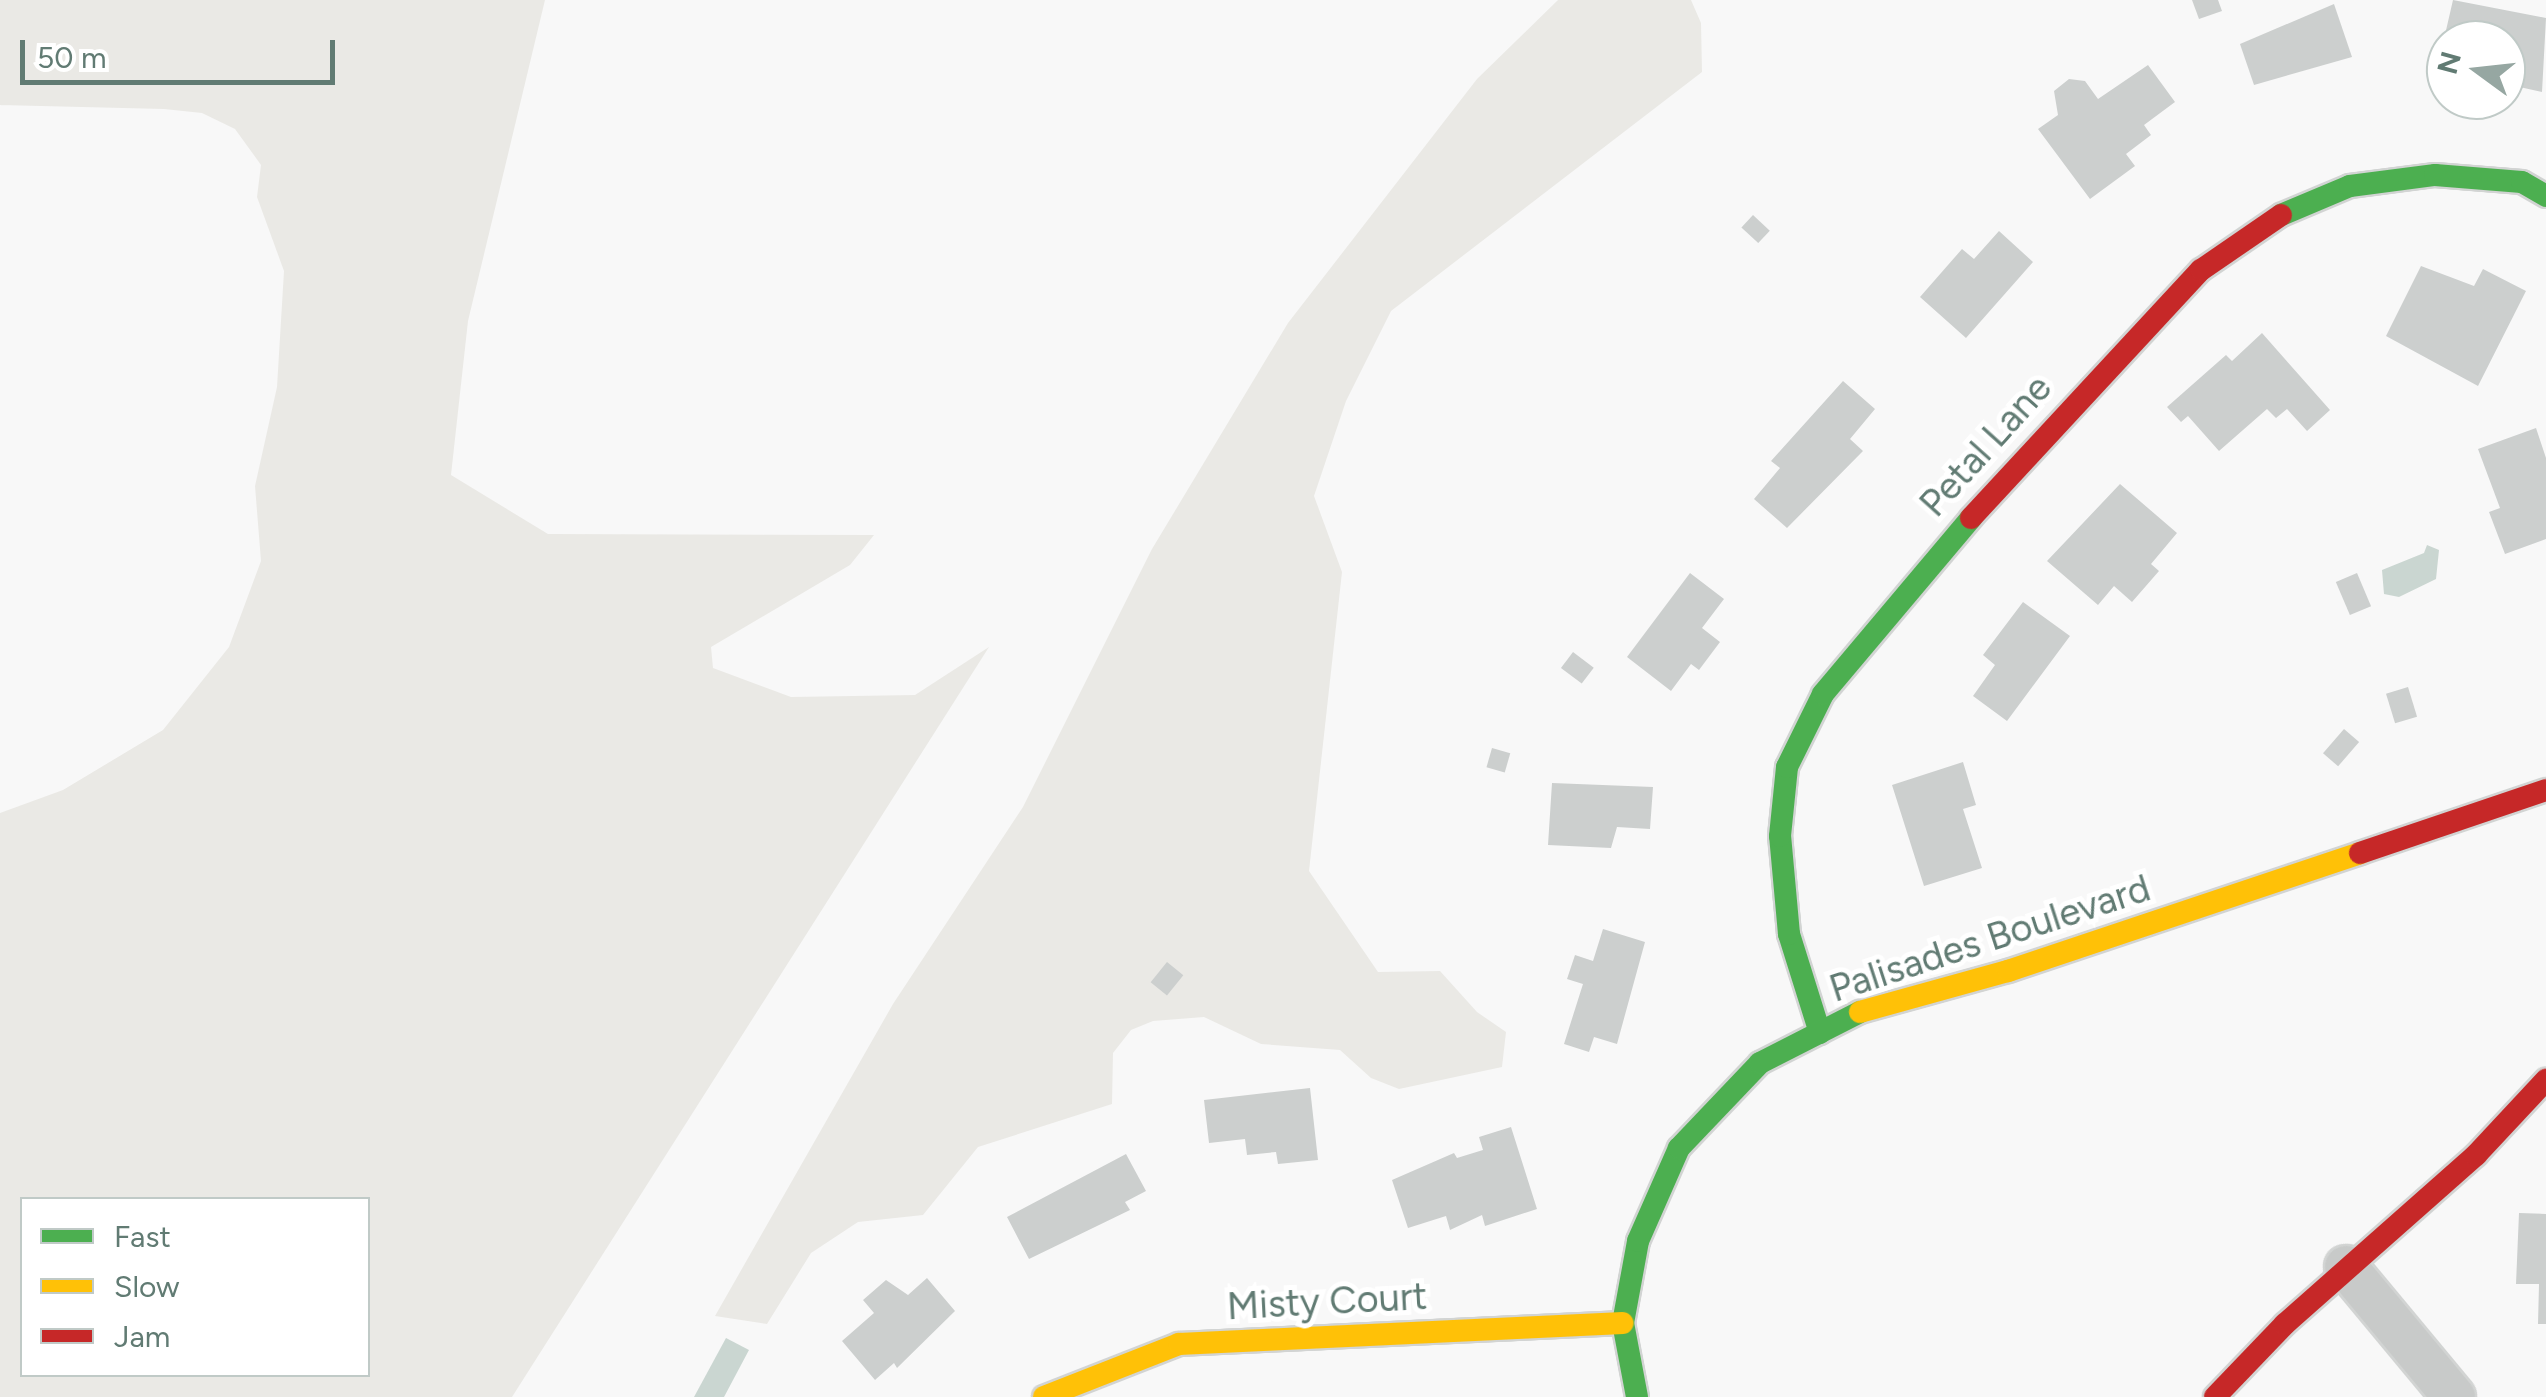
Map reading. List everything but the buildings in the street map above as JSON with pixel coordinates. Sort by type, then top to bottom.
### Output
[{"type":"street","name":"Petal Lane","points":[[1820,1033],[1789,934],[1780,836],[1786,767],[1823,694],[1914,578],[2057,418],[2201,270],[2289,210],[2350,186],[2435,175],[2522,182],[2546,196]]},
{"type":"street","name":"Palisades Boulevard","points":[[1638,1397],[1623,1323],[1638,1241],[1680,1148],[1760,1062],[1856,1014],[2008,972],[2546,790]]},
{"type":"street","points":[[2215,1397],[2346,1267],[2476,1155],[2546,1080]]},
{"type":"street","points":[[2346,1267],[2454,1397]]},
{"type":"street","name":"Misty Court","points":[[1044,1397],[1179,1344],[1623,1323]]},
{"type":"shaded area","points":[[0,0],[545,0],[468,321],[451,475],[548,534],[874,535],[850,565],[711,647],[713,668],[791,697],[915,695],[989,647],[512,1397],[0,1397],[0,813],[63,790],[163,730],[229,647],[261,561],[255,486],[277,387],[284,271],[257,197],[261,165],[235,129],[202,113],[0,105]]},
{"type":"shaded area","points":[[1558,0],[1691,0],[1701,23],[1702,72],[1391,311],[1346,401],[1314,496],[1342,572],[1309,871],[1378,972],[1440,971],[1477,1012],[1506,1032],[1502,1067],[1399,1089],[1371,1078],[1340,1050],[1261,1044],[1204,1017],[1153,1021],[1131,1030],[1113,1053],[1112,1104],[978,1147],[923,1215],[858,1222],[811,1253],[767,1324],[715,1316],[893,1004],[1023,807],[1152,549],[1288,323],[1477,79]]},
{"type":"shaded area","points":[[2427,545],[2439,550],[2436,579],[2399,597],[2384,594],[2382,570],[2424,553]]},
{"type":"shaded area","points":[[726,1338],[749,1350],[724,1397],[694,1397]]},
{"type":"traffic: fast","points":[[2281,215],[2350,186],[2435,175],[2522,182],[2546,196]]},
{"type":"traffic: fast","points":[[1820,1033],[1789,934],[1780,836],[1787,767],[1823,694],[1971,518]]},
{"type":"traffic: fast","points":[[1637,1397],[1623,1323],[1638,1241],[1679,1148],[1760,1063],[1860,1012]]},
{"type":"traffic: slow","points":[[1860,1012],[2008,971],[2360,853]]},
{"type":"traffic: slow","points":[[1044,1397],[1179,1344],[1623,1323]]},
{"type":"traffic: jam","points":[[1971,518],[2201,270],[2281,215]]},
{"type":"traffic: jam","points":[[2360,853],[2546,790]]},
{"type":"traffic: jam","points":[[2215,1397],[2285,1324],[2476,1155],[2546,1080]]}]
